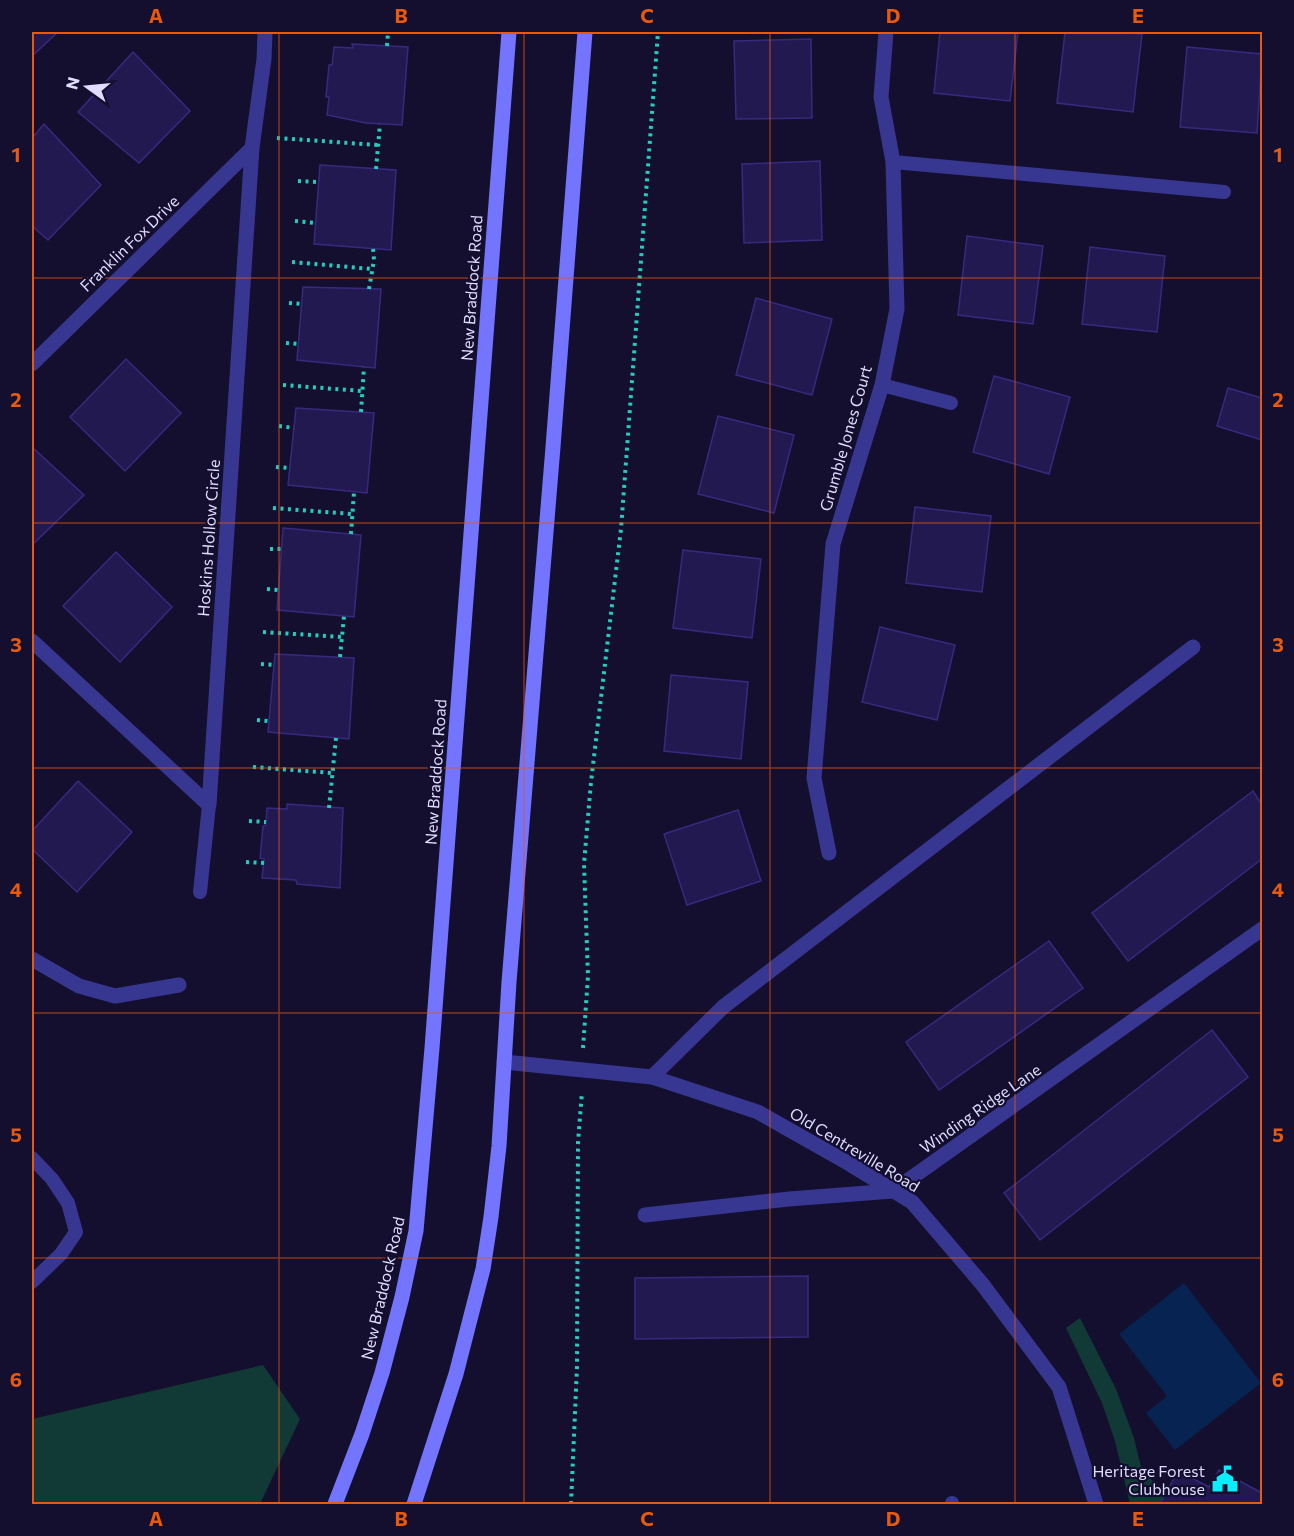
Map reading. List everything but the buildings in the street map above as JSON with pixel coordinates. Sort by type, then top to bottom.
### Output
[{"type":"main road","name":"New Braddock Road","points":[[335,1504],[382,1373],[416,1231],[432,1048],[509,32]]},
{"type":"main road","points":[[414,1504],[456,1374],[483,1269],[499,1146],[585,32]]},
{"type":"street","name":"Hoskins Hollow Circle","points":[[209,806],[252,148],[264,59],[265,32]]},
{"type":"street","name":"Grumble Jones Court","points":[[828,853],[814,778],[833,544],[882,385],[897,309],[893,162],[881,97],[886,32]]},
{"type":"street","name":"Franklin Fox Drive","points":[[32,364],[252,148]]},
{"type":"street","points":[[32,641],[209,806]]},
{"type":"street","points":[[652,1077],[723,1006],[1193,647]]},
{"type":"street","name":"Winding Ridge Lane","points":[[893,1191],[1263,929]]},
{"type":"street","points":[[32,959],[79,986],[115,996],[179,985]]},
{"type":"street","name":"Old Centreville Road","points":[[504,1062],[652,1077],[758,1112],[912,1202],[983,1285],[1059,1388],[1096,1504]]},
{"type":"street","points":[[645,1215],[789,1199],[893,1191]]},
{"type":"lane","points":[[893,162],[1224,192]]},
{"type":"lane","points":[[882,385],[951,403]]},
{"type":"lane","points":[[200,892],[209,806]]},
{"type":"lane","points":[[32,1158],[52,1179],[68,1203],[76,1232],[61,1254],[32,1282]]},
{"type":"path","points":[[387,46],[388,32]]},
{"type":"path","points":[[571,1504],[577,1367],[578,1142],[584,1070],[582,1035],[588,976],[584,864],[591,782],[621,529],[658,32]]},
{"type":"path","points":[[376,169],[380,124]]},
{"type":"path","points":[[273,138],[378,145]]},
{"type":"path","points":[[298,181],[318,182]]},
{"type":"path","points":[[296,221],[315,223]]},
{"type":"path","points":[[369,289],[373,248]]},
{"type":"path","points":[[292,262],[372,269]]},
{"type":"path","points":[[289,303],[302,304]]},
{"type":"path","points":[[286,343],[299,344]]},
{"type":"path","points":[[361,412],[364,367]]},
{"type":"path","points":[[283,385],[362,391]]},
{"type":"path","points":[[279,426],[294,428]]},
{"type":"path","points":[[276,467],[290,468]]},
{"type":"path","points":[[351,534],[354,492]]},
{"type":"path","points":[[273,508],[352,514]]},
{"type":"path","points":[[270,549],[281,549]]},
{"type":"path","points":[[267,589],[278,590]]},
{"type":"path","points":[[340,657],[344,616]]},
{"type":"path","points":[[264,632],[342,637]]},
{"type":"path","points":[[261,663],[275,665]]},
{"type":"path","points":[[257,720],[268,721]]},
{"type":"path","points":[[329,807],[336,738]]},
{"type":"path","points":[[253,767],[332,773]]},
{"type":"path","points":[[249,821],[266,822]]},
{"type":"path","points":[[246,862],[264,863]]},
{"type":"green space","points":[[1080,1318],[1116,1389],[1134,1438],[1142,1471],[1166,1493],[1160,1504],[1130,1504],[1115,1441],[1102,1403],[1066,1328]]},
{"type":"green space","points":[[263,1365],[300,1419],[260,1504],[32,1504],[32,1419]]},
{"type":"water","points":[[1184,1283],[1261,1383],[1175,1450],[1146,1413],[1167,1396],[1119,1334]]},
{"type":"place","name":"Heritage Forest Clubhouse","points":[[1225,1479]]}]
